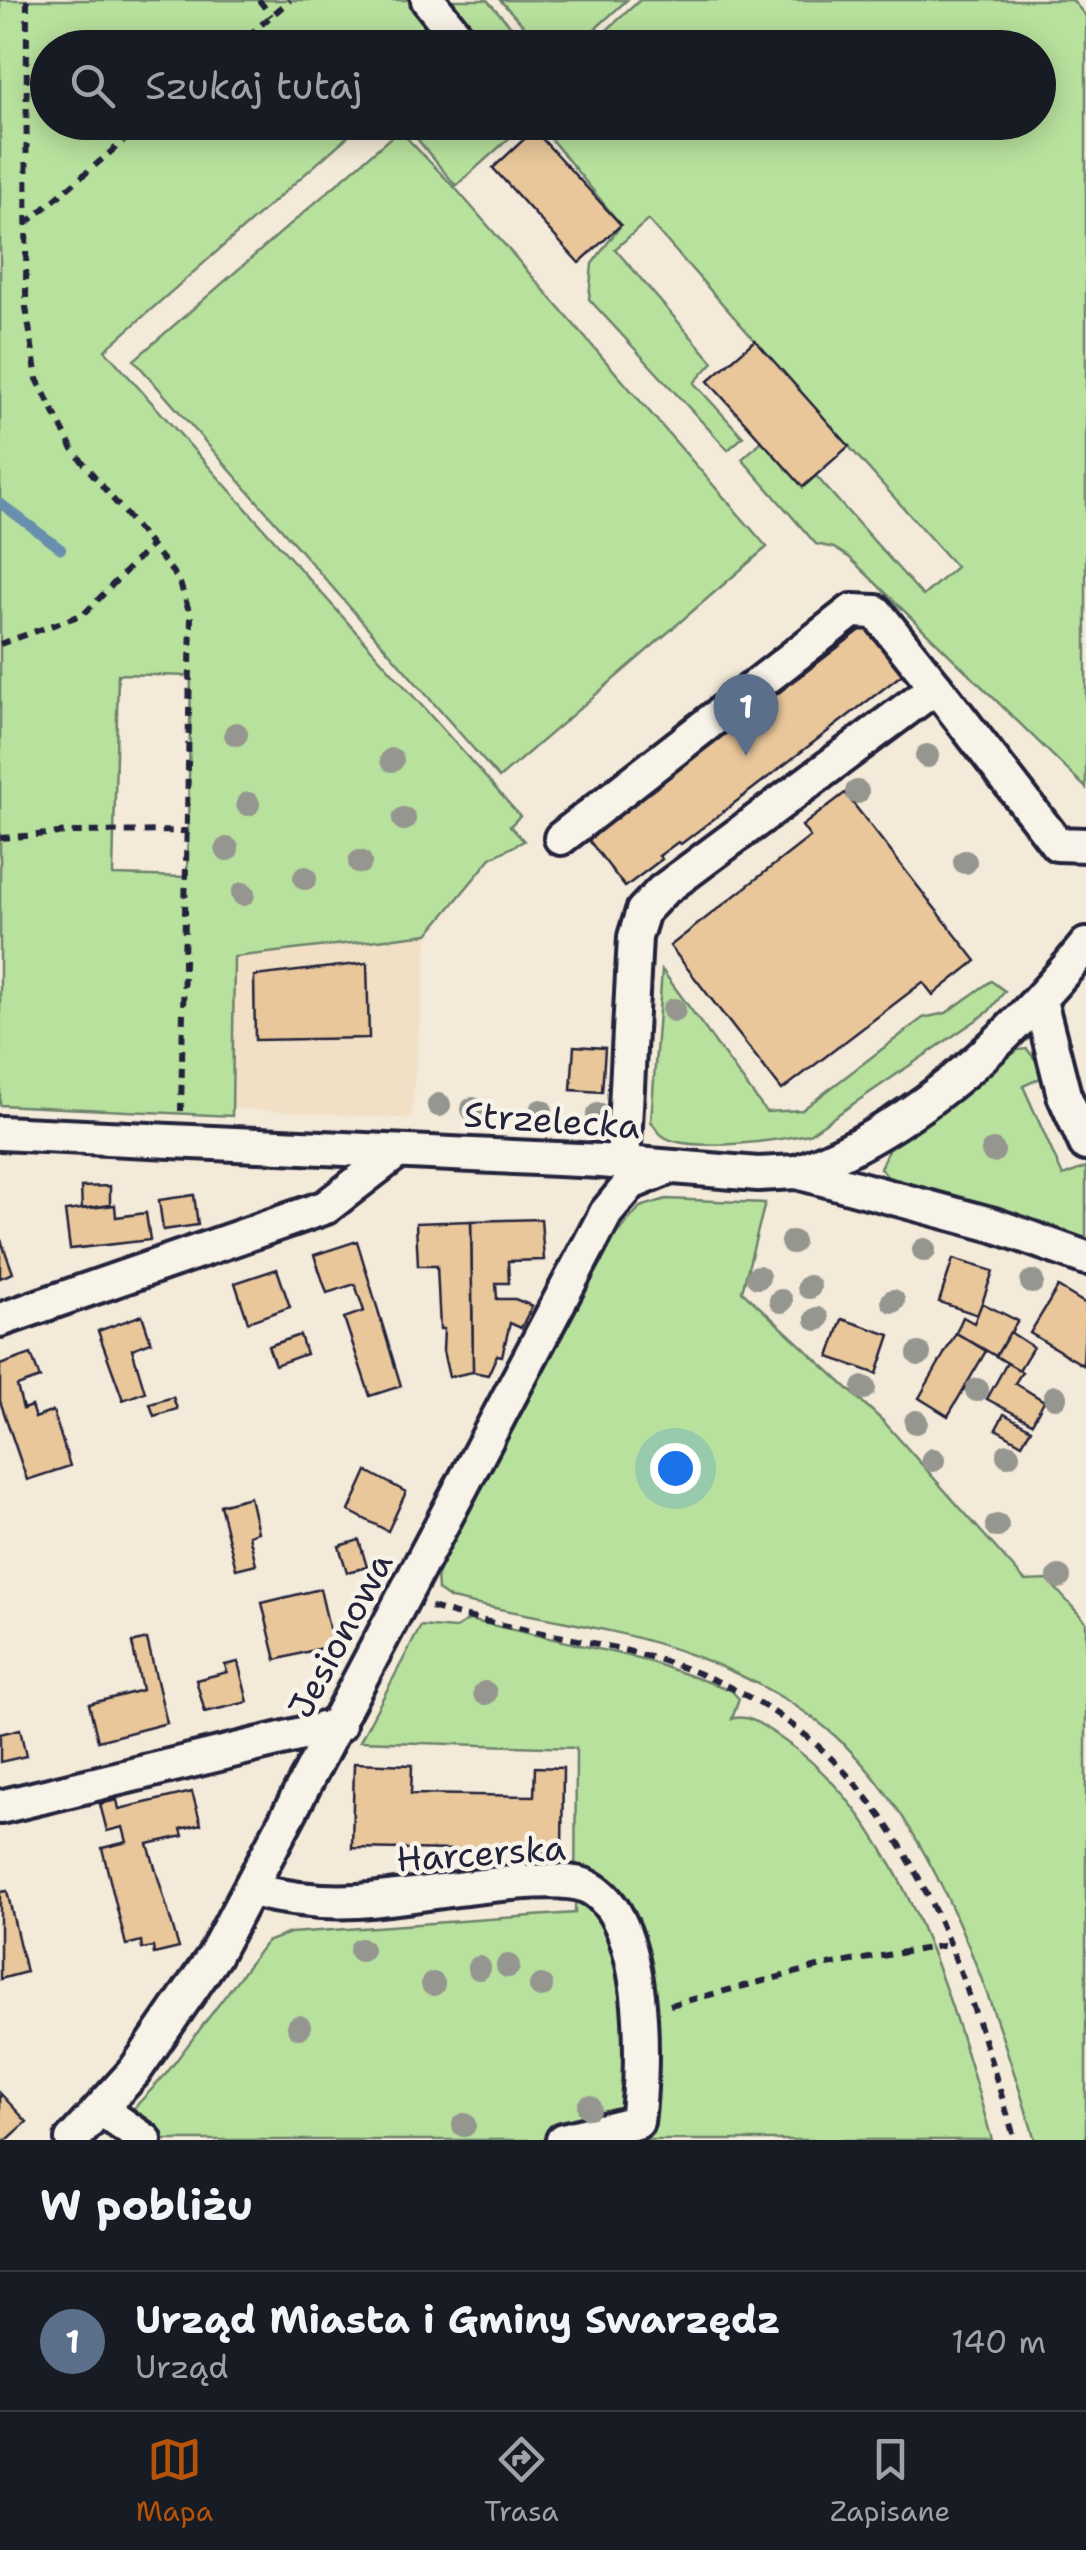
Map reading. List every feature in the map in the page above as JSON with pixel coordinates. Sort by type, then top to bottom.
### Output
[{"type":"street","points":[[428,0],[452,30]]},
{"type":"street","points":[[561,838],[852,611],[876,612],[887,622],[936,687],[1072,844]]},
{"type":"street","points":[[623,1163],[635,937],[643,911],[662,891],[936,687]]},
{"type":"street","points":[[797,1172],[834,1158],[893,1124],[984,1055],[1040,1001],[1086,945]]},
{"type":"street","points":[[1040,1001],[1064,1095],[1086,1144]]},
{"type":"street","name":"Strzelecka","points":[[0,1133],[623,1163],[758,1174],[797,1172],[994,1225],[1086,1258]]},
{"type":"street","points":[[0,1320],[326,1208],[397,1152]]},
{"type":"street","name":"Jesionowa","points":[[72,2140],[102,2110],[170,2024],[251,1890],[606,1214],[631,1183],[668,1168]]},
{"type":"street","points":[[0,1807],[338,1724]]},
{"type":"street","name":"Harcerska","points":[[251,1890],[302,1902],[358,1902],[544,1882],[586,1886],[606,1904],[628,1938],[643,2074],[637,2122],[563,2140]]},
{"type":"street","points":[[102,2110],[145,2140]]},
{"type":"path","points":[[28,0],[27,332],[45,402],[73,450],[152,544],[185,591],[191,617],[180,1142]]},
{"type":"path","points":[[259,0],[271,16]]},
{"type":"path","points":[[255,30],[290,0]]},
{"type":"path","points":[[26,224],[125,140]]},
{"type":"path","points":[[0,644],[84,614],[152,544]]},
{"type":"path","points":[[0,838],[72,832],[188,831]]},
{"type":"path","points":[[404,1599],[658,1659],[714,1680],[788,1720],[824,1747],[872,1802],[922,1884],[1015,2140]]},
{"type":"path","points":[[638,2010],[822,1966],[947,1945]]},
{"type":"shaded area","points":[[428,934],[411,1119],[232,1108],[234,957]]},
{"type":"green space","points":[[0,0],[487,0],[514,30],[30,30],[30,140],[344,140],[105,350],[520,816],[510,826],[524,841],[491,858],[428,934],[234,957],[232,1116],[0,1105]],"holes":[[[118,674],[191,676],[187,877],[113,875]]]},
{"type":"green space","points":[[500,0],[627,0],[594,30],[527,30]]},
{"type":"green space","points":[[640,0],[1072,0],[1086,16],[1086,788],[850,558],[834,548],[816,544],[742,459],[762,441],[803,487],[816,476],[923,596],[956,567],[648,220],[615,249],[713,362],[694,383],[743,437],[728,450],[589,299],[592,264],[621,225],[552,140],[1056,140],[1056,30],[607,30]]},
{"type":"green space","points":[[387,140],[409,140],[457,190],[767,547],[499,778],[134,360]]},
{"type":"green space","points":[[418,140],[507,140],[456,186]]},
{"type":"green space","points":[[662,970],[766,1112],[802,1110],[923,1018],[946,1013],[991,981],[1005,991],[988,1012],[809,1134],[704,1145],[670,1140],[651,1121]]},
{"type":"green space","points":[[1027,1049],[1047,1075],[1023,1086],[1063,1176],[1086,1167],[1086,1242],[892,1182],[880,1168],[891,1144],[1018,1050]]},
{"type":"green space","points":[[666,1199],[765,1203],[742,1291],[884,1422],[1025,1581],[1048,1580],[1086,1622],[1086,2140],[1035,2140],[982,1979],[933,1869],[904,1819],[871,1774],[834,1735],[768,1690],[695,1656],[605,1630],[451,1599],[438,1590],[437,1573],[616,1235],[640,1207]]},
{"type":"green space","points":[[469,1620],[642,1659],[731,1690],[739,1699],[732,1719],[751,1719],[762,1725],[822,1772],[860,1815],[918,1918],[960,2031],[992,2140],[110,2140],[107,2137],[166,2074],[266,1942],[290,1933],[575,1913],[576,1748],[360,1741],[421,1626],[454,1629]]},
{"type":"building","points":[[523,140],[543,140],[621,225],[579,263],[493,168]]},
{"type":"building","points":[[755,340],[849,446],[803,487],[708,381]]},
{"type":"building","points":[[867,625],[904,673],[681,844],[678,842],[659,856],[662,859],[625,887],[588,839]]},
{"type":"building","points":[[845,793],[976,961],[933,995],[923,982],[782,1090],[670,946],[810,837],[802,826]]},
{"type":"building","points":[[367,963],[369,1038],[255,1040],[254,976]]},
{"type":"building","points":[[574,1046],[605,1048],[602,1092],[571,1090]]},
{"type":"building","points":[[110,1186],[110,1205],[82,1209],[81,1187]]},
{"type":"building","points":[[194,1195],[198,1225],[163,1230],[159,1200]]},
{"type":"building","points":[[115,1205],[116,1217],[146,1213],[150,1240],[70,1249],[65,1211]]},
{"type":"building","points":[[541,1219],[544,1260],[508,1261],[509,1283],[496,1283],[497,1299],[515,1299],[532,1306],[521,1328],[510,1323],[502,1356],[497,1355],[488,1375],[473,1372],[471,1221]]},
{"type":"building","points":[[471,1221],[473,1372],[449,1377],[443,1351],[444,1329],[440,1329],[437,1266],[418,1266],[416,1223]]},
{"type":"building","points":[[0,1240],[13,1273],[0,1278]]},
{"type":"building","points":[[357,1241],[401,1386],[370,1396],[344,1318],[364,1311],[355,1284],[327,1293],[314,1255]]},
{"type":"building","points":[[953,1259],[993,1271],[978,1315],[939,1302]]},
{"type":"building","points":[[277,1269],[290,1307],[248,1322],[235,1283]]},
{"type":"building","points":[[1058,1287],[1086,1304],[1083,1365],[1030,1333]]},
{"type":"building","points":[[982,1303],[1018,1321],[996,1356],[956,1333],[963,1317],[974,1323]]},
{"type":"building","points":[[142,1315],[151,1342],[132,1349],[145,1392],[123,1400],[98,1331]]},
{"type":"building","points":[[842,1319],[890,1335],[877,1374],[829,1357]]},
{"type":"building","points":[[1010,1332],[1033,1347],[1019,1370],[996,1356]]},
{"type":"building","points":[[956,1333],[986,1351],[948,1416],[919,1398]]},
{"type":"building","points":[[300,1335],[306,1354],[275,1365],[268,1346]]},
{"type":"building","points":[[31,1354],[40,1378],[17,1386],[23,1409],[31,1406],[35,1418],[53,1411],[70,1466],[27,1480],[0,1401],[0,1365]]},
{"type":"building","points":[[1007,1363],[1022,1372],[1015,1383],[1044,1401],[1032,1423],[987,1399]]},
{"type":"building","points":[[173,1397],[177,1409],[154,1416],[150,1404]]},
{"type":"building","points":[[1004,1414],[1031,1429],[1022,1444],[996,1429]]},
{"type":"building","points":[[367,1471],[406,1492],[388,1531],[349,1511]]},
{"type":"building","points":[[250,1497],[258,1532],[249,1535],[256,1564],[236,1569],[220,1505]]},
{"type":"building","points":[[359,1540],[367,1567],[347,1572],[339,1546]]},
{"type":"building","points":[[320,1589],[333,1645],[276,1660],[262,1603]]},
{"type":"building","points":[[147,1639],[167,1723],[98,1741],[89,1704],[142,1690],[132,1643]]},
{"type":"building","points":[[238,1662],[248,1702],[205,1712],[196,1680],[227,1672],[225,1665]]},
{"type":"building","points":[[20,1729],[26,1756],[0,1762],[0,1734]]},
{"type":"building","points":[[354,1763],[412,1765],[411,1794],[534,1796],[535,1767],[563,1768],[562,1852],[352,1848]]},
{"type":"building","points":[[192,1792],[201,1824],[181,1829],[183,1836],[148,1844],[179,1948],[154,1954],[153,1947],[142,1949],[141,1941],[126,1945],[102,1848],[127,1842],[123,1827],[107,1831],[100,1804],[117,1800],[119,1809]]},
{"type":"building","points":[[7,1891],[26,1972],[0,1979],[0,1892]]},
{"type":"building","points":[[0,2093],[27,2122],[7,2140],[0,2140]]},
{"type":"waterway","points":[[0,503],[61,549]]},
{"type":"place","name":"Urząd Miasta i Gminy Swarzędz","points":[[746,756]]}]
